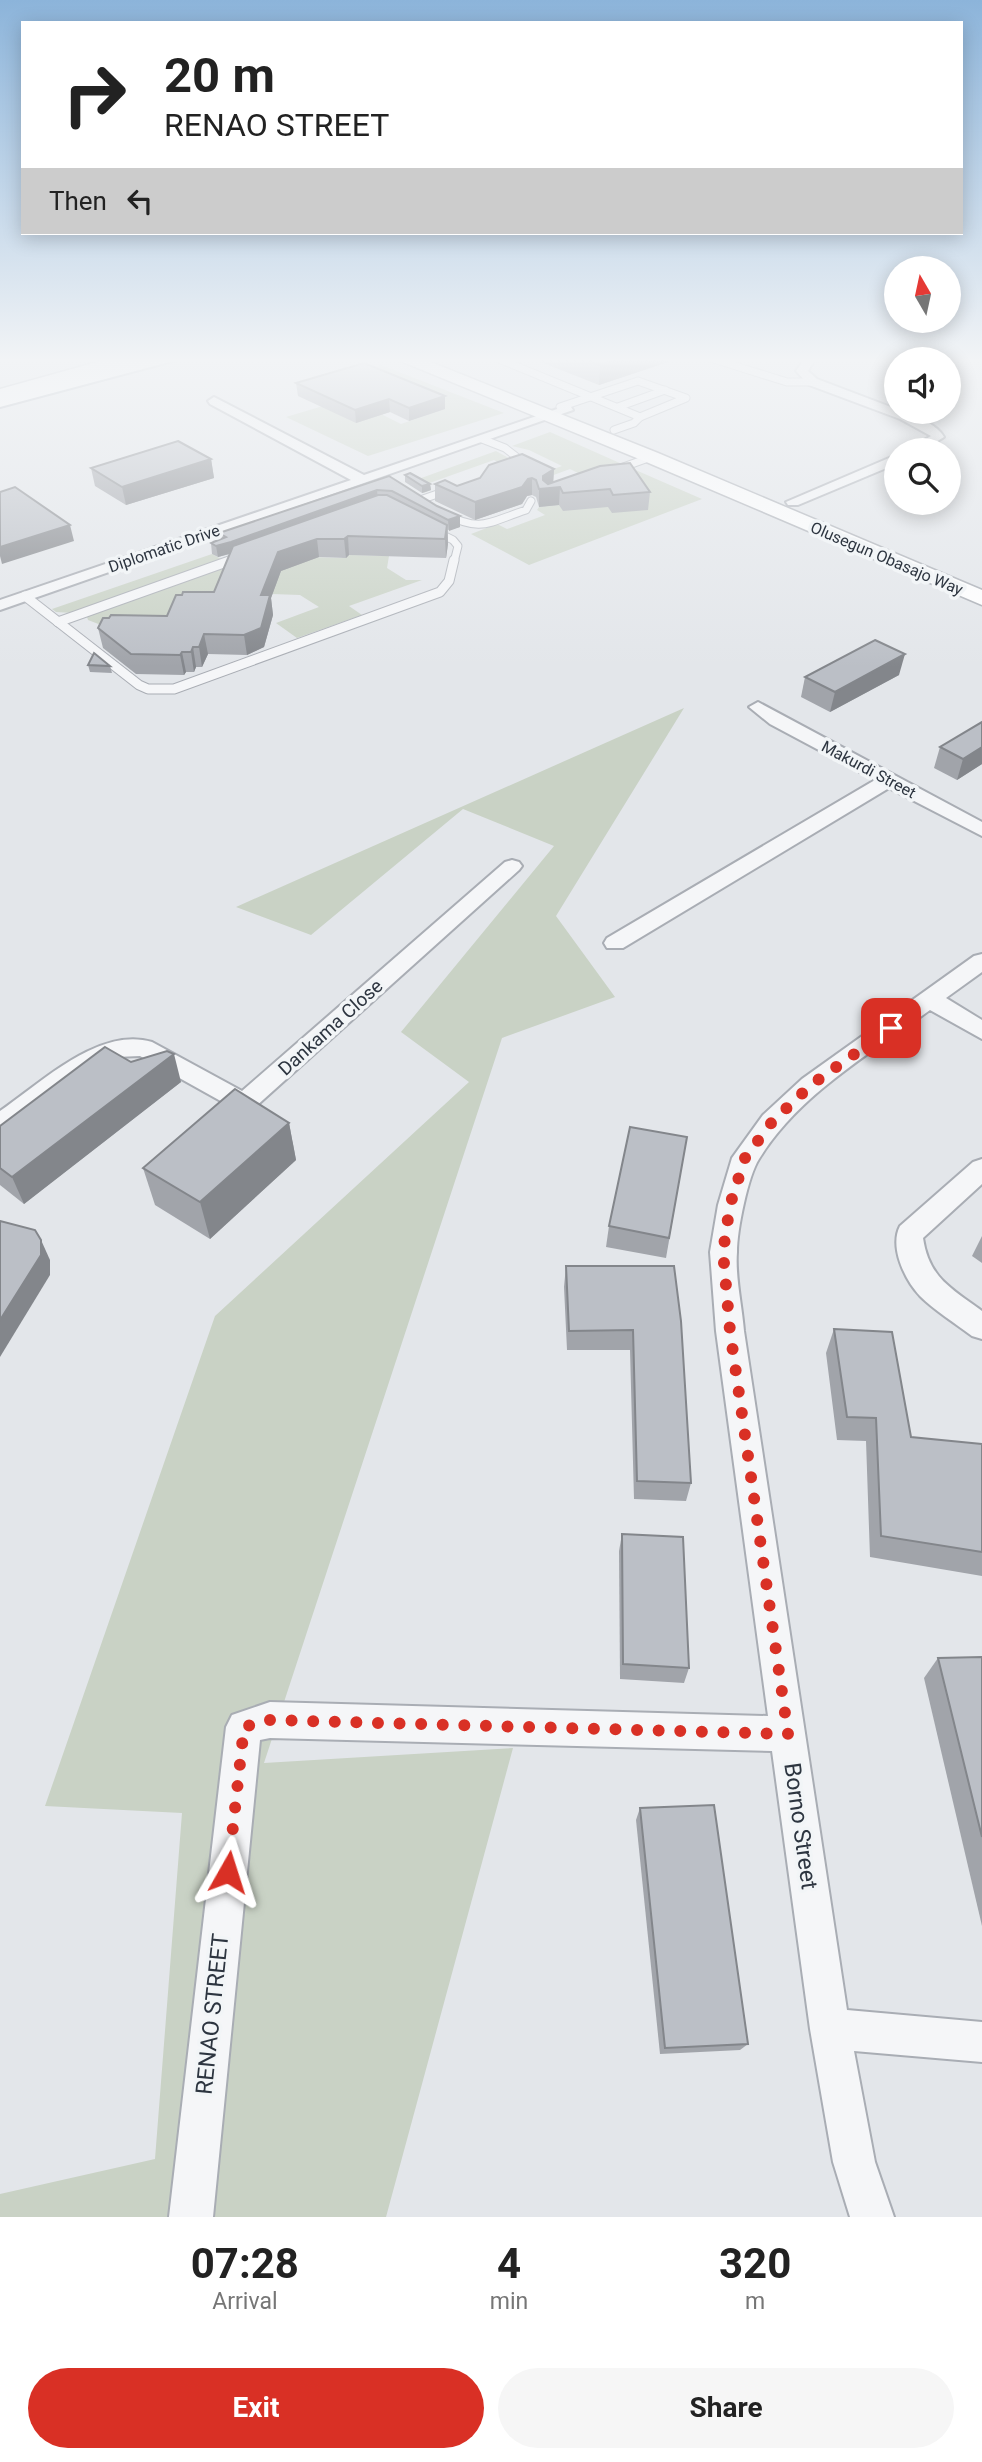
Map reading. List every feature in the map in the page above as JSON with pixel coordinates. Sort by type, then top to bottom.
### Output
[{"type":"main road","name":"Olusegun Obasajo Way","points":[[663,460],[793,502],[982,580]]},
{"type":"main road","name":"Olusegun Obasajo Way","points":[[678,460],[982,598]]},
{"type":"street","points":[[325,460],[362,480]]},
{"type":"street","name":"Diplomatic Drive","points":[[0,605],[426,460]]},
{"type":"street","points":[[793,502],[884,464]]},
{"type":"street","name":"Makurdi Street","points":[[758,707],[776,720],[982,830]]},
{"type":"street","points":[[615,943],[890,779]]},
{"type":"street","name":"Dankama Close","points":[[0,1124],[98,1055],[130,1047],[144,1048],[244,1102],[512,866]]},
{"type":"street","name":"Borno Street","points":[[872,2217],[854,2162],[830,2029],[730,1331],[723,1252],[730,1205],[745,1158],[772,1122],[811,1085],[982,961]]},
{"type":"street","points":[[930,999],[982,1031]]},
{"type":"street","points":[[982,1169],[909,1234],[913,1261],[929,1287],[982,1327]]},
{"type":"street","name":"RENAO STREET","points":[[191,2217],[244,1727],[270,1720],[788,1734]]},
{"type":"street","points":[[830,2029],[982,2042]]},
{"type":"lane","points":[[509,470],[523,462],[521,460]]},
{"type":"lane","points":[[604,474],[641,460]]},
{"type":"lane","points":[[420,500],[458,487]]},
{"type":"lane","points":[[412,492],[420,500],[471,526],[483,525],[526,510],[531,501]]},
{"type":"lane","points":[[25,597],[139,685],[148,690],[186,687],[440,592],[449,582],[458,546],[453,540],[422,524]]},
{"type":"lane","points":[[58,622],[250,553]]},
{"type":"shaded area","points":[[470,460],[493,460],[424,485],[431,490],[424,493],[410,485],[416,483],[413,481]]},
{"type":"shaded area","points":[[495,460],[514,461],[503,465]]},
{"type":"shaded area","points":[[551,460],[614,460],[622,464],[586,477],[570,469],[540,480],[532,477],[562,466]]},
{"type":"shaded area","points":[[631,468],[702,499],[529,565],[471,534],[497,524],[507,529],[545,515],[537,510],[539,507],[559,505]]},
{"type":"shaded area","points":[[212,554],[223,560],[73,613],[56,612],[52,609]]},
{"type":"shaded area","points":[[350,555],[389,556],[387,568],[406,580],[422,580],[349,606],[362,615],[297,638],[276,623],[319,607],[300,595],[272,594],[276,567],[312,557],[341,558]]},
{"type":"shaded area","points":[[245,557],[226,592],[170,627],[101,625],[88,620],[87,617],[92,612]]},
{"type":"shaded area","points":[[684,708],[556,916],[615,997],[502,1038],[264,1763],[513,1748],[386,2217],[0,2217],[0,2194],[155,2159],[182,1813],[45,1806],[215,1316],[469,1082],[401,1032],[554,846],[463,809],[311,935],[236,907]]},
{"type":"building","points":[[115,460],[206,460],[122,487],[91,468]]},
{"type":"building","points":[[503,460],[536,460],[554,469],[543,476],[543,480],[548,484],[600,466],[630,463],[650,492],[613,495],[610,489],[563,493],[560,487],[539,489],[536,480],[532,478],[522,487],[475,502],[435,484],[445,480],[457,486],[480,478],[489,465]]},
{"type":"building","points":[[410,473],[430,484],[422,486],[405,475]]},
{"type":"building","points":[[389,476],[437,506],[460,516],[448,520],[392,491],[377,490],[231,542],[216,546],[211,543],[226,537],[219,533]]},
{"type":"building","points":[[15,487],[70,525],[0,547],[0,492]]},
{"type":"building","points":[[378,495],[387,495],[447,525],[445,539],[348,536],[344,539],[317,539],[278,552],[261,595],[270,595],[261,628],[244,635],[204,634],[199,647],[193,647],[191,652],[182,652],[180,655],[131,654],[98,628],[103,618],[109,618],[111,615],[167,616],[176,595],[182,595],[183,592],[214,592],[233,546]]},
{"type":"building","points":[[875,640],[905,654],[835,692],[805,677]]},
{"type":"building","points":[[94,653],[110,666],[88,665]]},
{"type":"building","points":[[982,722],[982,747],[963,759],[940,747]]},
{"type":"building","points":[[105,1047],[131,1062],[167,1051],[174,1054],[12,1177],[0,1168],[0,1126]]},
{"type":"building","points":[[235,1089],[289,1123],[200,1202],[143,1168]]},
{"type":"building","points":[[630,1127],[687,1137],[669,1238],[609,1226]]},
{"type":"building","points":[[0,1221],[35,1230],[41,1240],[41,1255],[0,1320]]},
{"type":"building","points":[[566,1266],[674,1266],[681,1321],[691,1483],[637,1481],[633,1330],[569,1331]]},
{"type":"building","points":[[834,1329],[892,1332],[911,1437],[982,1444],[982,1552],[881,1536],[876,1418],[847,1417]]},
{"type":"building","points":[[622,1534],[683,1537],[689,1668],[623,1664]]},
{"type":"building","points":[[982,1657],[982,1837],[938,1658]]},
{"type":"building","points":[[714,1805],[748,2044],[665,2048],[640,1808]]},
{"type":"route","points":[[228,1872],[244,1727],[270,1720],[788,1734],[730,1331],[723,1252],[730,1205],[745,1158],[772,1122],[811,1085],[891,1028]]}]
